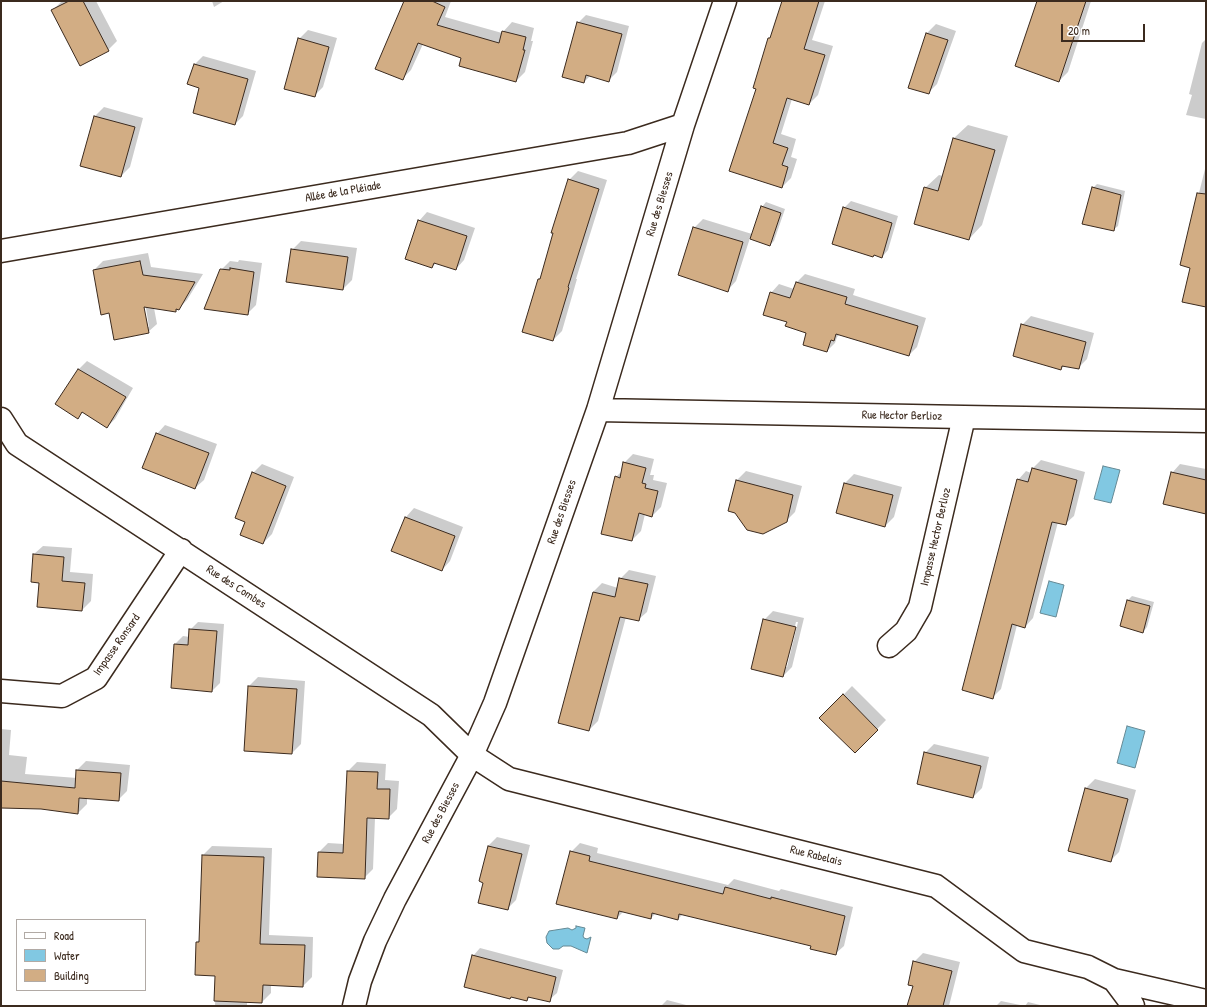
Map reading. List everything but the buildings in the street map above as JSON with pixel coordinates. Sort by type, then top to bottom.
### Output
[{"type":"street","name":"Rue des Biesses","points":[[354,1006],[360,981],[375,941],[395,899],[472,755],[495,703],[598,410],[683,125],[725,1]]},
{"type":"street","name":"Allée de la Pléiade","points":[[1,251],[628,143],[683,125]]},
{"type":"street","name":"Rue Hector Berlioz","points":[[598,410],[1206,421]]},
{"type":"street","name":"Impasse Hector Berlioz","points":[[889,646],[906,631],[920,607],[964,417]]},
{"type":"street","name":"Rue des Combes","points":[[1,419],[17,444],[431,715],[472,755]]},
{"type":"street","name":"Impasse Ronsard","points":[[1,691],[62,696],[96,678],[181,550]]},
{"type":"street","name":"Rue Rabelais","points":[[472,755],[509,779],[936,886],[1024,952],[1088,967],[1114,980],[1132,1006]]},
{"type":"street","points":[[1114,980],[1206,1001]]},
{"type":"water","points":[[1103,466],[1120,470],[1111,503],[1094,499]]},
{"type":"water","points":[[1049,581],[1064,585],[1056,617],[1040,613]]},
{"type":"water","points":[[1127,726],[1145,731],[1135,768],[1117,763]]},
{"type":"water","points":[[576,926],[585,928],[584,938],[587,939],[591,937],[587,953],[571,946],[563,946],[559,949],[553,949],[547,943],[546,937],[549,931],[568,928],[572,930],[576,928]]}]
